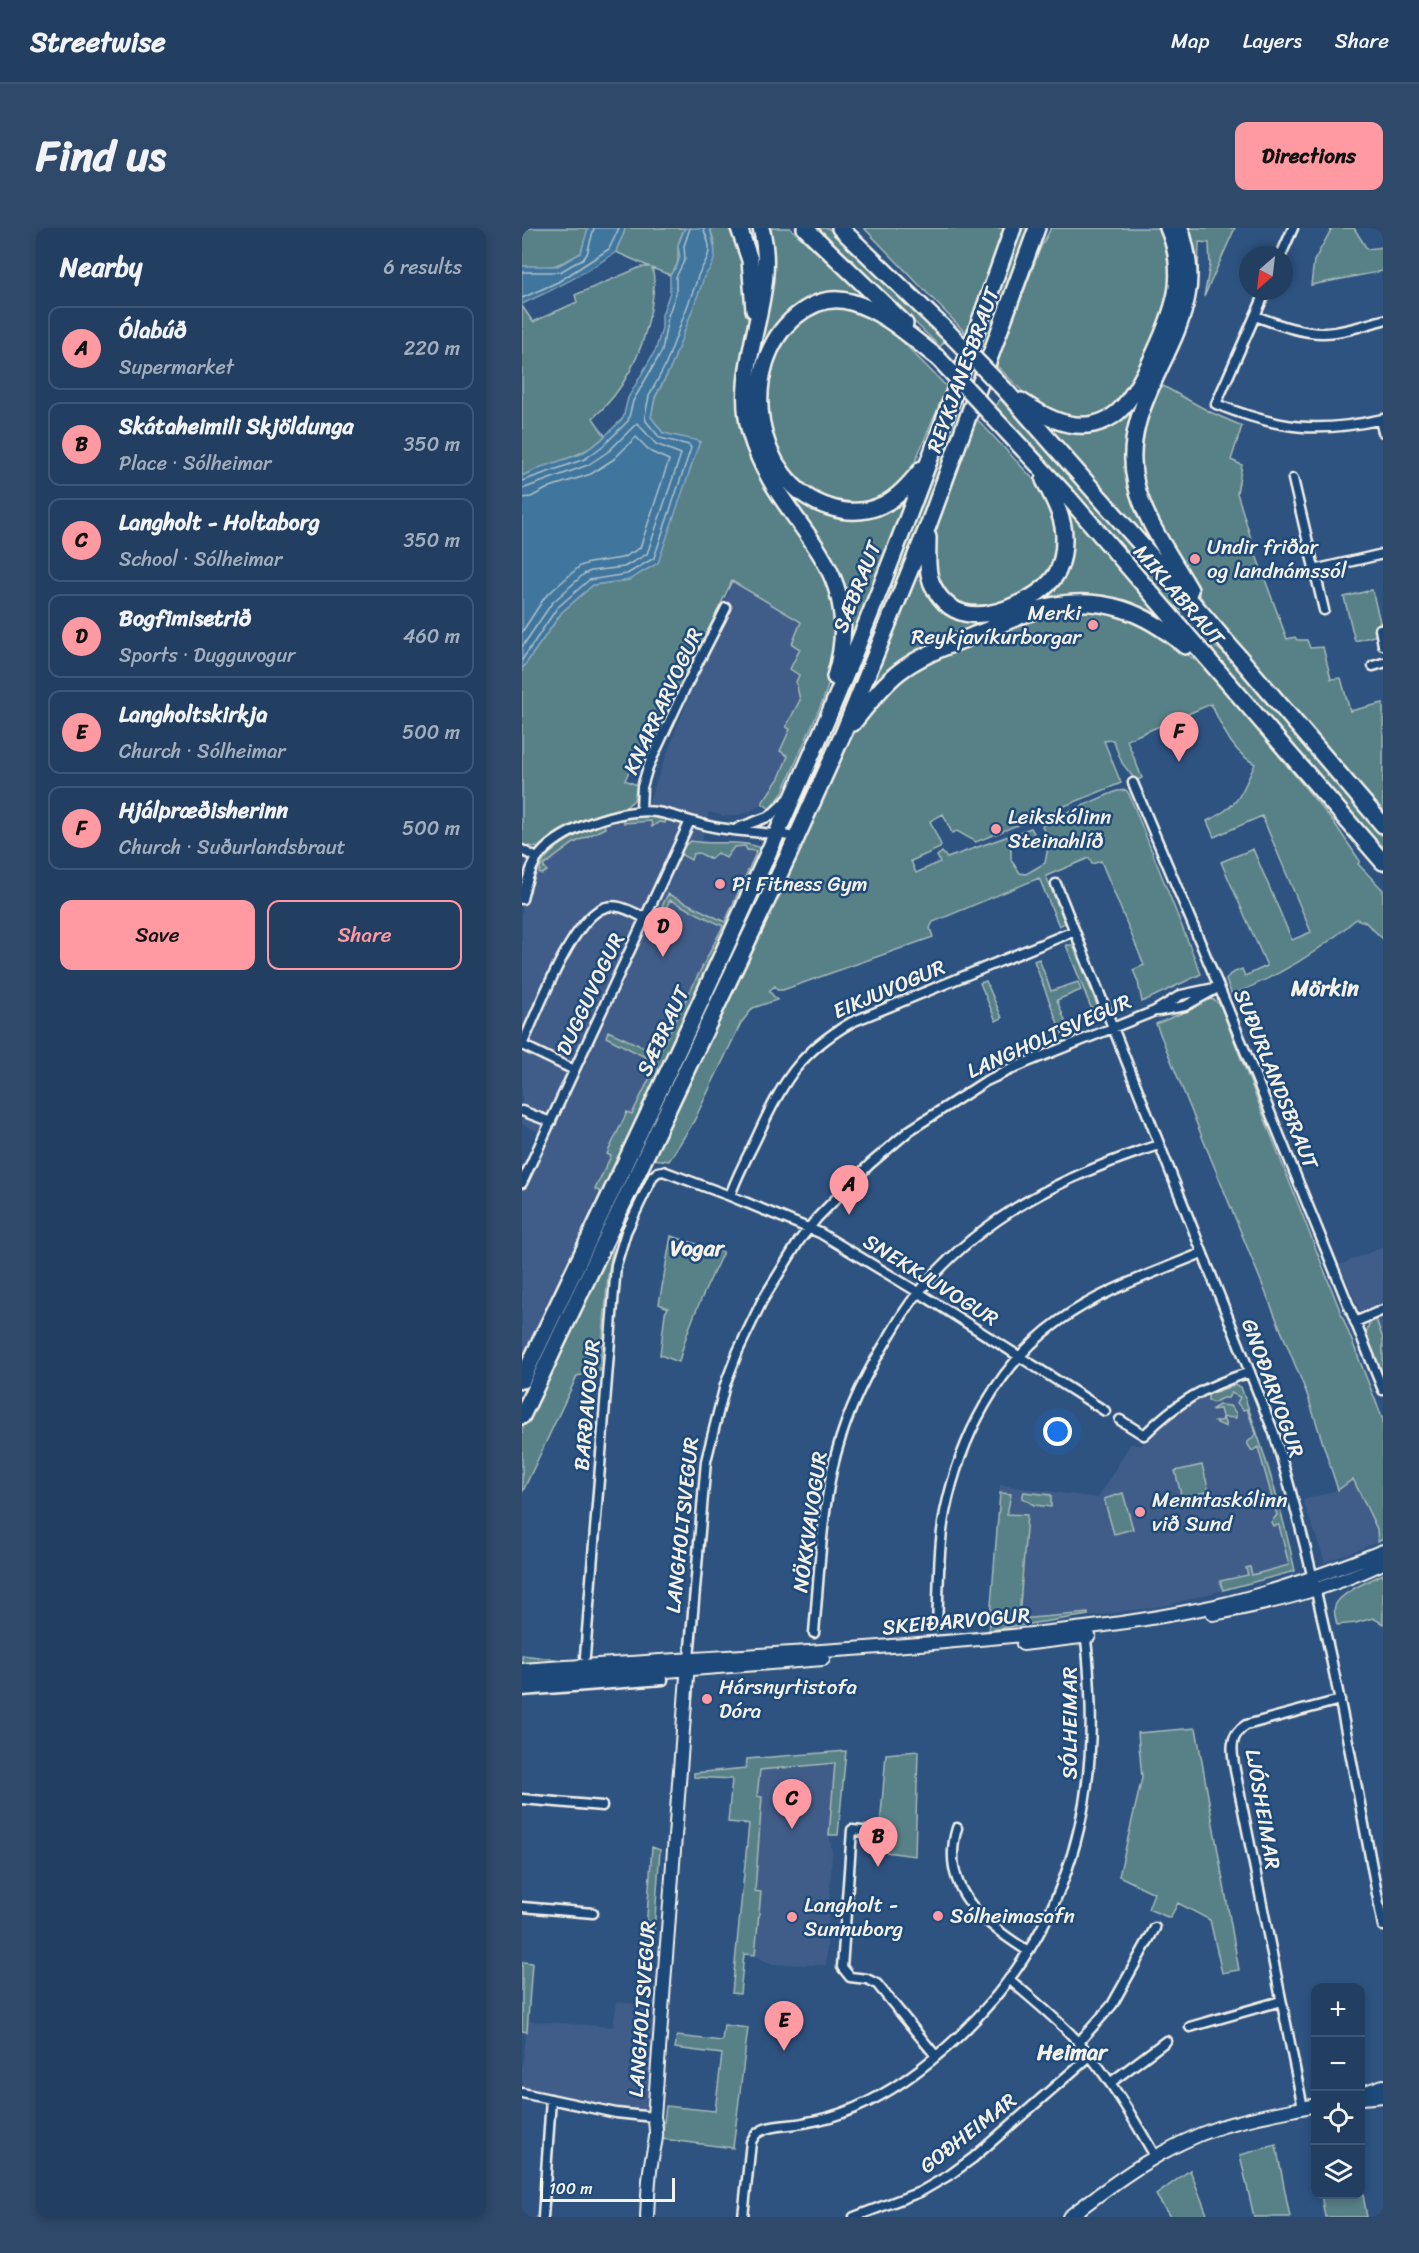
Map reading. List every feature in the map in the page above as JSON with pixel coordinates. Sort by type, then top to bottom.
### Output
[{"type":"highway","points":[[739,228],[748,248],[750,260],[754,303],[752,346]]},
{"type":"highway","points":[[761,228],[766,255],[765,282],[752,346],[746,387],[746,411],[754,444],[769,479],[824,557],[838,590],[842,607],[843,637],[830,694],[828,715]]},
{"type":"highway","points":[[805,228],[938,358]]},
{"type":"highway","points":[[840,228],[866,251]]},
{"type":"highway","points":[[852,228],[866,251]]},
{"type":"highway","name":"REYKJANESBRAUT","points":[[928,462],[1013,228]]},
{"type":"highway","name":"REYKJANESBRAUT","points":[[928,526],[1037,228]]},
{"type":"highway","points":[[1029,253],[1045,228]]},
{"type":"highway","points":[[1005,390],[1036,411],[1068,424],[1081,426],[1095,424],[1106,420],[1118,411],[1136,387],[1171,314],[1177,287],[1177,270],[1168,228]]},
{"type":"highway","points":[[1180,228],[1188,259],[1188,294],[1182,315],[1141,410],[1134,435],[1133,458],[1136,483],[1154,529],[1204,616]]},
{"type":"highway","name":"MIKLABRAUT","points":[[866,251],[1005,390],[1204,616],[1383,825]]},
{"type":"highway","points":[[928,462],[899,494],[884,505],[855,512],[840,511],[824,506],[806,497],[791,484],[770,453],[761,418],[761,386],[769,354],[784,328],[804,310],[825,301],[839,300],[866,308],[883,317],[938,358]]},
{"type":"highway","name":"MIKLABRAUT","points":[[938,358],[1033,458],[1383,862]]},
{"type":"highway","points":[[928,526],[929,573],[939,597],[949,606],[962,613],[990,615],[1038,593],[1058,571],[1065,539],[1054,499],[1033,458]]},
{"type":"highway","name":"SÆBRAUT","points":[[522,1380],[777,834],[828,715],[928,462]]},
{"type":"highway","name":"SÆBRAUT","points":[[522,1416],[797,837],[843,734],[928,526]]},
{"type":"highway","points":[[843,734],[880,689],[908,665],[938,650],[1049,607],[1087,602],[1136,613],[1173,635],[1215,670]]},
{"type":"street","points":[[1285,246],[1293,228]]},
{"type":"street","points":[[1262,300],[1216,404],[1261,421],[1301,428],[1334,428],[1382,420],[1383,432]]},
{"type":"street","points":[[1255,316],[1293,329],[1323,333],[1347,330],[1383,320]]},
{"type":"street","points":[[1293,479],[1324,610]]},
{"type":"street","points":[[1314,570],[1383,554]]},
{"type":"street","name":"KNARRARVOGUR","points":[[640,810],[642,787],[648,767],[726,608]]},
{"type":"street","points":[[1383,629],[1380,629],[1383,645]]},
{"type":"street","points":[[1373,666],[1383,663]]},
{"type":"street","name":"SUÐURLANDSBRAUT","points":[[1133,783],[1219,987],[1383,1390]]},
{"type":"street","points":[[735,829],[770,816],[796,788]]},
{"type":"street","points":[[522,899],[537,858],[557,841],[592,821],[623,813],[640,810],[658,812],[715,828],[797,837]]},
{"type":"street","name":"DUGGUVOGUR","points":[[522,1183],[690,821]]},
{"type":"street","points":[[522,850],[537,858]]},
{"type":"street","name":"GNOÐARVOGUR","points":[[1056,884],[1274,1433],[1295,1502],[1315,1584],[1340,1700],[1383,1926]]},
{"type":"street","points":[[574,1070],[522,1045],[565,952],[584,924],[601,908],[613,906],[626,908],[645,918]]},
{"type":"street","name":"EIKJUVOGUR","points":[[730,1196],[777,1095],[801,1060],[817,1044],[852,1022],[1074,931]]},
{"type":"street","name":"LANGHOLTSVEGUR","points":[[647,2217],[651,2162],[657,2130],[654,2117],[702,1492],[712,1431],[725,1385],[749,1326],[779,1273],[809,1229],[830,1204],[870,1164],[923,1120],[998,1075],[1155,1011],[1185,1006],[1219,987]]},
{"type":"street","points":[[522,1111],[551,1122]]},
{"type":"street","name":"NÖKKVAVOGUR","points":[[814,1633],[824,1514],[841,1437],[854,1400],[874,1361],[918,1292],[969,1240],[1011,1209],[1048,1188],[1159,1145]]},
{"type":"street","name":"BARÐAVOGUR","points":[[585,1656],[616,1265],[626,1232],[653,1176],[658,1172],[663,1172]]},
{"type":"street","name":"SNEKKJUVOGUR","points":[[663,1172],[730,1196],[809,1229],[918,1292],[1105,1411]]},
{"type":"street","points":[[937,1625],[944,1513],[955,1473],[966,1442],[982,1410],[1018,1355],[1060,1320],[1093,1300],[1202,1253]]},
{"type":"street","points":[[1355,1322],[1383,1310]]},
{"type":"street","points":[[1120,1420],[1144,1435],[1163,1416],[1183,1401],[1200,1391],[1250,1372]]},
{"type":"street","name":"SKEIÐARVOGUR","points":[[1315,1584],[1383,1551]]},
{"type":"street","name":"SKEIÐARVOGUR","points":[[522,1670],[688,1664],[1085,1633],[1357,1575],[1383,1563]]},
{"type":"street","name":"SÓLHEIMAR","points":[[743,2217],[751,2142],[758,2132],[771,2127],[825,2118],[854,2108],[897,2086],[936,2056],[982,2012],[1028,1951],[1064,1879],[1086,1801],[1092,1733],[1085,1633]]},
{"type":"street","name":"SKEIÐARVOGUR","points":[[522,1691],[639,1678],[688,1664]]},
{"type":"street","name":"SKEIÐARVOGUR","points":[[522,1682],[639,1678],[663,1680]]},
{"type":"street","name":"LJÓSHEIMAR","points":[[1309,2107],[1281,2001],[1235,1770],[1232,1744],[1236,1733],[1246,1725],[1340,1700]]},
{"type":"street","points":[[522,1799],[602,1806]]},
{"type":"street","points":[[957,1828],[952,1844],[952,1861],[964,1896],[987,1923],[1028,1951]]},
{"type":"street","points":[[873,1832],[852,1830],[842,1967],[850,1977],[874,1981],[936,2056]]},
{"type":"street","points":[[522,1907],[592,1913]]},
{"type":"street","points":[[1078,2042],[1112,2005],[1155,1928]]},
{"type":"street","points":[[1009,1979],[1078,2042],[1090,2056],[1110,2083],[1155,2156]]},
{"type":"street","points":[[1190,2027],[1281,2001]]},
{"type":"street","points":[[1110,2083],[1166,2041]]},
{"type":"street","name":"GOÐHEIMAR","points":[[854,2217],[896,2202],[951,2174],[973,2158],[1090,2056]]},
{"type":"street","points":[[1365,2094],[1383,2086]]},
{"type":"street","points":[[522,2093],[616,2113],[654,2117]]},
{"type":"street","points":[[1365,2096],[1383,2096]]},
{"type":"street","points":[[543,2217],[551,2099]]},
{"type":"street","points":[[1069,2217],[1119,2179],[1155,2156],[1192,2137],[1221,2127],[1309,2107]]},
{"type":"shaded area","points":[[733,581],[801,622],[799,675],[796,682],[800,700],[786,727],[790,729],[781,750],[788,756],[771,791],[762,803],[751,811],[739,815],[723,816],[709,812],[700,848],[745,846],[756,851],[703,968],[657,1054],[606,1038],[657,1062],[632,1114],[626,1112],[611,1144],[607,1154],[611,1156],[595,1188],[601,1192],[522,1360],[522,1175],[541,1133],[522,1124],[522,883],[551,845],[582,826],[646,809]]},
{"type":"shaded area","points":[[1383,1247],[1383,1364],[1340,1265]]},
{"type":"shaded area","name":"Menntaskólinn við Sund","points":[[1235,1385],[1241,1387],[1261,1440],[1276,1488],[1295,1571],[1163,1606],[989,1630],[1000,1485],[1098,1498],[1131,1443],[1140,1446],[1182,1409],[1210,1394]]},
{"type":"shaded area","points":[[1353,1478],[1377,1529],[1378,1542],[1325,1562],[1303,1500],[1338,1490]]},
{"type":"shaded area","points":[[836,1763],[829,1835],[832,1853],[826,1965],[770,1964],[755,1955],[761,1892],[755,1891],[762,1797],[757,1797],[759,1770]]},
{"type":"shaded area","points":[[617,2002],[663,2006],[653,2119],[522,2096],[522,2070],[528,2021],[613,2027]]},
{"type":"green space","points":[[522,228],[588,229],[581,253],[565,262],[540,267],[522,266]]},
{"type":"green space","points":[[625,228],[685,228],[679,242],[677,264],[670,275],[652,268],[654,283],[651,309],[638,355],[615,395],[593,418],[605,436],[576,455],[522,476],[522,306],[533,322],[577,302],[575,295],[641,267],[650,267],[616,252]]},
{"type":"green space","points":[[710,228],[736,228],[749,289],[748,321],[739,388],[739,413],[747,441],[816,554],[837,602],[837,657],[824,698],[782,794],[770,809],[762,803],[779,778],[788,756],[780,751],[790,729],[786,727],[800,700],[796,682],[799,675],[790,669],[800,649],[792,644],[801,622],[732,581],[652,746],[643,742],[625,780],[637,785],[634,800],[627,806],[580,821],[540,848],[522,845],[522,669],[562,612],[593,585],[629,580],[700,442],[663,433],[651,417],[655,398],[671,367],[715,245]]},
{"type":"green space","points":[[767,228],[790,228],[878,309],[800,306],[757,385],[772,465],[852,517],[915,485],[843,664],[846,602],[766,462],[751,381]]},
{"type":"green space","points":[[819,228],[828,228],[945,341],[940,347]]},
{"type":"green space","points":[[864,228],[1004,228],[967,335],[959,326]]},
{"type":"green space","points":[[1018,228],[1029,228],[986,349],[978,342]]},
{"type":"green space","points":[[1051,228],[1164,228],[1171,250],[1170,301],[1133,386],[1104,416],[1066,420],[1033,402],[996,365],[1040,249]]},
{"type":"green space","points":[[1183,228],[1235,228],[1204,297],[1210,265],[1209,243],[1199,242],[1198,277],[1192,297]]},
{"type":"green space","points":[[1332,228],[1354,228],[1367,249],[1383,247],[1383,271],[1311,285],[1314,261]]},
{"type":"green space","points":[[1182,254],[1129,441],[1168,564],[1036,415],[1092,429],[1142,382]]},
{"type":"green space","points":[[844,305],[883,322],[947,387],[907,478],[894,491],[877,502],[855,508],[835,505],[797,485],[771,443],[765,387],[772,356],[804,314],[825,306]]},
{"type":"green space","points":[[1163,386],[1210,412],[1242,426],[1231,460],[1242,465],[1237,493],[1256,555],[1287,639],[1295,637],[1297,640],[1307,640],[1310,648],[1323,647],[1331,679],[1341,678],[1350,711],[1383,703],[1383,813],[1239,648],[1204,602],[1169,547],[1143,492],[1136,446],[1148,399]]},
{"type":"green space","points":[[957,398],[966,407],[932,501],[800,818],[790,826],[836,713]]},
{"type":"green space","points":[[1000,399],[1174,590],[1182,611],[1165,598],[996,407]]},
{"type":"green space","points":[[977,419],[1036,482],[1054,515],[1061,542],[1053,572],[1031,594],[978,612],[941,594],[930,563],[934,532],[940,512]]},
{"type":"green space","points":[[1061,502],[1168,626],[1107,598],[1025,610],[867,695],[864,693],[922,550],[928,589],[980,620],[1060,574]]},
{"type":"green space","points":[[1372,590],[1381,626],[1376,627],[1378,635],[1355,641],[1344,597]]},
{"type":"green space","points":[[1086,605],[1138,619],[1198,662],[1252,723],[1335,824],[1360,861],[1358,864],[1383,890],[1383,939],[1365,922],[1356,919],[1327,943],[1297,963],[1232,995],[1226,980],[1230,974],[1242,969],[1245,976],[1267,966],[1221,862],[1253,849],[1292,940],[1311,932],[1262,816],[1214,837],[1207,821],[1233,804],[1255,764],[1234,746],[1211,704],[1127,740],[1142,778],[1136,781],[1122,763],[1113,740],[1104,741],[1121,783],[976,842],[957,831],[952,833],[943,814],[930,821],[941,845],[940,848],[911,861],[916,873],[940,862],[937,856],[942,852],[947,858],[1031,828],[1034,833],[1030,839],[1011,847],[1011,860],[1020,873],[1026,874],[1045,863],[1049,842],[1042,826],[1046,821],[1117,791],[1126,790],[1201,974],[1142,1002],[1133,970],[1144,965],[1101,861],[1092,864],[1089,858],[1046,876],[1065,923],[1059,926],[1039,878],[933,922],[930,928],[933,937],[783,990],[777,990],[775,986],[769,991],[777,1000],[753,1008],[741,1023],[693,1123],[669,1161],[652,1159],[846,748],[864,716],[905,673],[939,655],[1055,609]]},
{"type":"green space","points":[[1208,641],[1230,658],[1383,837],[1383,850],[1218,659]]},
{"type":"green space","points":[[650,815],[666,820],[665,823],[659,822],[652,827],[651,821],[624,823],[623,818]]},
{"type":"green space","points":[[604,822],[605,828],[574,843],[543,866],[547,871],[539,873],[547,856],[555,849]]},
{"type":"green space","points":[[691,841],[746,844],[763,849],[764,852],[522,1367],[522,1360],[601,1192],[595,1189],[611,1156],[607,1154],[627,1112],[632,1114],[657,1063],[606,1037],[608,1031],[658,1054],[723,926],[670,900],[663,914],[659,912],[668,894],[725,922],[756,851],[747,850],[745,846],[734,847],[726,858],[717,853],[711,859],[699,853],[693,854],[691,860],[680,854],[684,846]]},
{"type":"green space","points":[[776,851],[782,854],[522,1406],[522,1394]]},
{"type":"green space","points":[[1066,945],[1073,945],[1102,1018],[1096,1020]]},
{"type":"green space","points":[[1039,959],[1051,991],[1078,982],[1081,990],[1057,1000],[1069,1031],[1062,1034],[1034,961]]},
{"type":"green space","points":[[986,981],[1002,1018],[996,1021],[980,983]]},
{"type":"green space","points":[[1206,999],[1215,1000],[1220,1005],[1383,1420],[1383,1539],[1378,1542],[1377,1529],[1353,1479],[1338,1490],[1307,1394],[1156,1024],[1192,1009],[1190,1006]]},
{"type":"green space","points":[[671,1236],[723,1252],[692,1320],[679,1362],[660,1355],[665,1313],[668,1308],[659,1304]]},
{"type":"green space","points":[[615,1237],[608,1275],[600,1371],[577,1376],[522,1493],[522,1429]]},
{"type":"green space","points":[[1376,1319],[1383,1339],[1383,1378],[1366,1334],[1369,1324]]},
{"type":"green space","points":[[1235,1385],[1241,1387],[1264,1455],[1295,1571],[1223,1590],[1220,1581],[1248,1575],[1246,1568],[1250,1567],[1252,1575],[1289,1565],[1279,1525],[1273,1526],[1271,1522],[1277,1515],[1258,1447],[1252,1451],[1247,1443],[1256,1434],[1247,1409],[1243,1410],[1237,1403],[1240,1397],[1231,1393],[1228,1398],[1222,1398],[1213,1403],[1208,1400],[1210,1394]]},
{"type":"green space","points":[[1219,1405],[1230,1406],[1236,1413],[1236,1418],[1223,1417],[1226,1427],[1215,1422],[1223,1420],[1220,1409],[1211,1410]]},
{"type":"green space","points":[[1202,1465],[1209,1491],[1182,1498],[1175,1471]]},
{"type":"green space","points":[[1024,1492],[1051,1495],[1051,1507],[1034,1505],[1022,1498]]},
{"type":"green space","points":[[1000,1493],[1011,1494],[1007,1514],[1027,1515],[1019,1619],[1088,1613],[1088,1615],[989,1630]]},
{"type":"green space","points":[[1123,1493],[1133,1529],[1114,1534],[1104,1499]]},
{"type":"green space","points":[[1383,1574],[1383,1624],[1373,1618],[1337,1625],[1334,1611],[1342,1596]]},
{"type":"green space","points":[[522,1655],[571,1661],[522,1664]]},
{"type":"green space","points":[[1196,1728],[1239,1970],[1222,1973],[1210,1920],[1178,1903],[1170,1918],[1148,1909],[1154,1893],[1119,1876],[1142,1778],[1138,1733]]},
{"type":"green space","points":[[846,1751],[838,1835],[829,1835],[835,1763],[760,1770],[757,1796],[762,1797],[755,1891],[761,1892],[755,1955],[744,1954],[740,1994],[732,1993],[749,1824],[728,1822],[732,1779],[694,1777],[694,1773],[746,1768],[747,1759]]},
{"type":"green space","points":[[918,1751],[915,1856],[878,1851],[886,1754]]},
{"type":"green space","points":[[652,1847],[660,1850],[651,1972],[643,1971]]},
{"type":"green space","points":[[522,1962],[532,1963],[527,2032],[522,2031]]},
{"type":"green space","points":[[724,2025],[748,2028],[733,2148],[662,2139],[666,2106],[715,2111],[722,2054],[675,2048],[677,2036],[722,2041]]},
{"type":"green space","points":[[1276,2145],[1290,2217],[1254,2217],[1240,2155]]},
{"type":"green space","points":[[1190,2170],[1208,2217],[1170,2217],[1156,2195]]},
{"type":"green space","points":[[1322,2199],[1364,2199],[1367,2217],[1325,2217]]},
{"type":"water","points":[[588,228],[625,228],[616,252],[570,280],[522,304],[522,266],[558,266],[581,253]]},
{"type":"water","points":[[685,228],[710,228],[714,257],[703,279],[671,367],[655,397],[651,417],[663,433],[700,441],[658,563],[629,580],[593,585],[562,612],[522,669],[522,476],[581,454],[600,441],[623,418],[628,398],[656,349],[662,328],[662,315],[670,292],[670,275],[680,257],[678,245]]},
{"type":"place","name":"Undir friðar og landnámssól","points":[[1195,559]]},
{"type":"place","name":"Merki Reykjavíkurborgar","points":[[1093,625]]},
{"type":"place","name":"Hjálpræðisherinn","points":[[1179,762]]},
{"type":"place","name":"Leikskólinn Steinahlíð","points":[[996,829]]},
{"type":"place","name":"Pi Fitness Gym","points":[[720,884]]},
{"type":"place","name":"Bogfimisetrið","points":[[663,957]]},
{"type":"place","name":"Ólabúð","points":[[849,1215]]},
{"type":"place","name":"Menntaskólinn við Sund","points":[[1140,1512]]},
{"type":"place","name":"Hársnyrtistofa Dóra","points":[[707,1699]]},
{"type":"place","name":"Langholt - Holtaborg","points":[[792,1829]]},
{"type":"place","name":"Skátaheimili Skjöldunga","points":[[878,1867]]},
{"type":"place","name":"Sólheimasafn","points":[[938,1916]]},
{"type":"place","name":"Langholt - Sunnuborg","points":[[792,1917]]},
{"type":"place","name":"Langholtskirkja","points":[[784,2051]]},
{"type":"district","name":"Mörkin","points":[[1325,988]]},
{"type":"district","name":"Vogar","points":[[697,1248]]},
{"type":"district","name":"Heimar","points":[[1072,2052]]}]
